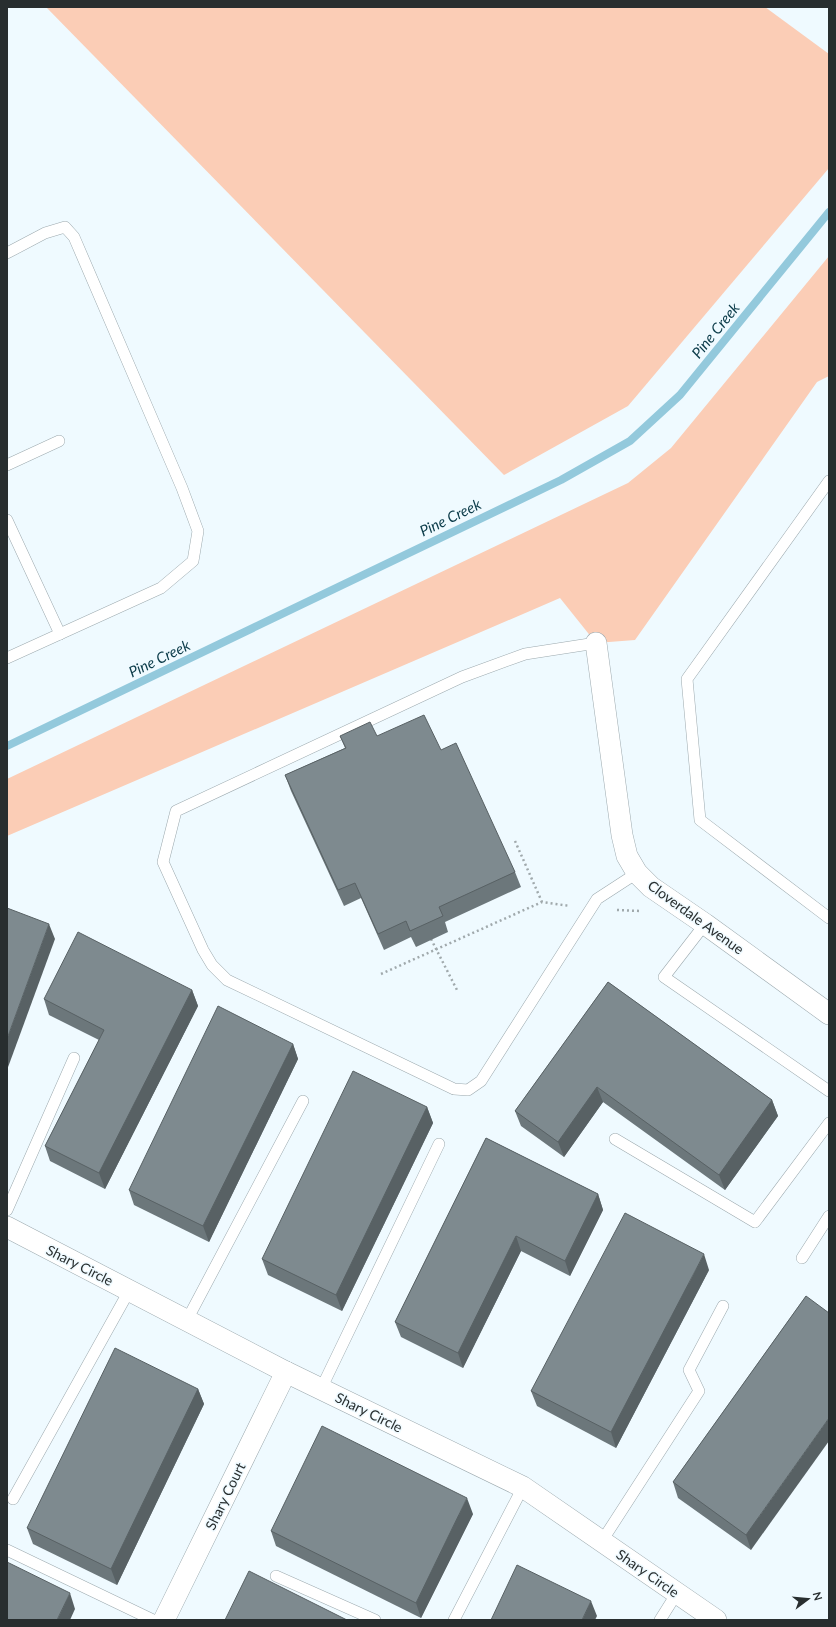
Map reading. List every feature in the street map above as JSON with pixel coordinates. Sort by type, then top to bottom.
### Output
[{"type":"street","name":"Cloverdale Avenue","points":[[596,643],[622,835],[627,856],[637,872],[651,887],[705,924],[829,1014]]},
{"type":"street","name":"Shary Circle","points":[[7,1227],[286,1372],[523,1487],[716,1620]]},
{"type":"street","name":"Shary Court","points":[[164,1620],[286,1372]]},
{"type":"lane","points":[[7,253],[45,233],[65,227],[74,237],[182,488],[198,531],[193,560],[161,588],[7,658]]},
{"type":"lane","points":[[7,465],[59,441]]},
{"type":"lane","points":[[829,481],[687,679],[700,820],[829,918]]},
{"type":"lane","points":[[7,520],[60,634]]},
{"type":"lane","points":[[596,643],[525,654],[462,677],[176,811],[163,862],[203,950],[212,965],[227,980],[454,1089],[468,1090],[481,1081],[598,899],[637,872]]},
{"type":"lane","points":[[705,924],[664,977],[829,1091]]},
{"type":"lane","points":[[7,1210],[74,1058]]},
{"type":"lane","points":[[187,1320],[303,1101]]},
{"type":"lane","points":[[615,1139],[755,1222],[829,1123]]},
{"type":"lane","points":[[321,1389],[439,1144]]},
{"type":"lane","points":[[802,1258],[829,1216]]},
{"type":"lane","points":[[12,1499],[129,1291]]},
{"type":"lane","points":[[602,1541],[698,1391],[689,1370],[723,1306]]},
{"type":"lane","points":[[454,1620],[523,1487]]},
{"type":"lane","points":[[7,1550],[154,1620]]},
{"type":"lane","points":[[276,1576],[375,1620]]},
{"type":"lane","points":[[660,1620],[677,1593]]},
{"type":"path","points":[[515,841],[542,902]]},
{"type":"path","points":[[381,974],[542,902],[646,912]]},
{"type":"path","points":[[432,939],[456,990]]},
{"type":"shaded area","points":[[46,7],[765,7],[829,54],[829,168],[628,406],[504,475]]},
{"type":"shaded area","points":[[829,256],[829,376],[817,382],[635,640],[596,643],[560,598],[7,836],[7,779],[628,483],[671,448]]},
{"type":"building","points":[[424,715],[441,750],[456,743],[515,872],[439,907],[443,916],[410,931],[406,921],[378,934],[355,883],[338,890],[285,775],[346,748],[340,736],[370,722],[377,736]]},
{"type":"building","points":[[7,908],[49,924],[7,1039]]},
{"type":"building","points":[[78,932],[192,990],[99,1173],[45,1146],[104,1030],[44,999]]},
{"type":"building","points":[[608,982],[772,1100],[719,1175],[597,1087],[558,1142],[515,1111]]},
{"type":"building","points":[[218,1006],[293,1044],[203,1226],[129,1190]]},
{"type":"building","points":[[353,1071],[427,1107],[336,1295],[262,1259]]},
{"type":"building","points":[[486,1138],[598,1194],[565,1261],[516,1236],[458,1353],[395,1322]]},
{"type":"building","points":[[625,1213],[704,1254],[611,1432],[531,1391]]},
{"type":"building","points":[[806,1296],[829,1313],[829,1418],[746,1535],[673,1482]]},
{"type":"building","points":[[115,1348],[198,1389],[111,1569],[27,1528]]},
{"type":"building","points":[[322,1426],[467,1498],[416,1603],[271,1531]]},
{"type":"building","points":[[7,1562],[70,1593],[57,1620],[7,1620]]},
{"type":"building","points":[[517,1565],[591,1601],[582,1620],[491,1620]]},
{"type":"building","points":[[249,1571],[347,1620],[225,1620]]},
{"type":"waterway","name":"Pine Creek","points":[[7,746],[561,480],[630,441],[680,395],[829,212]]}]
